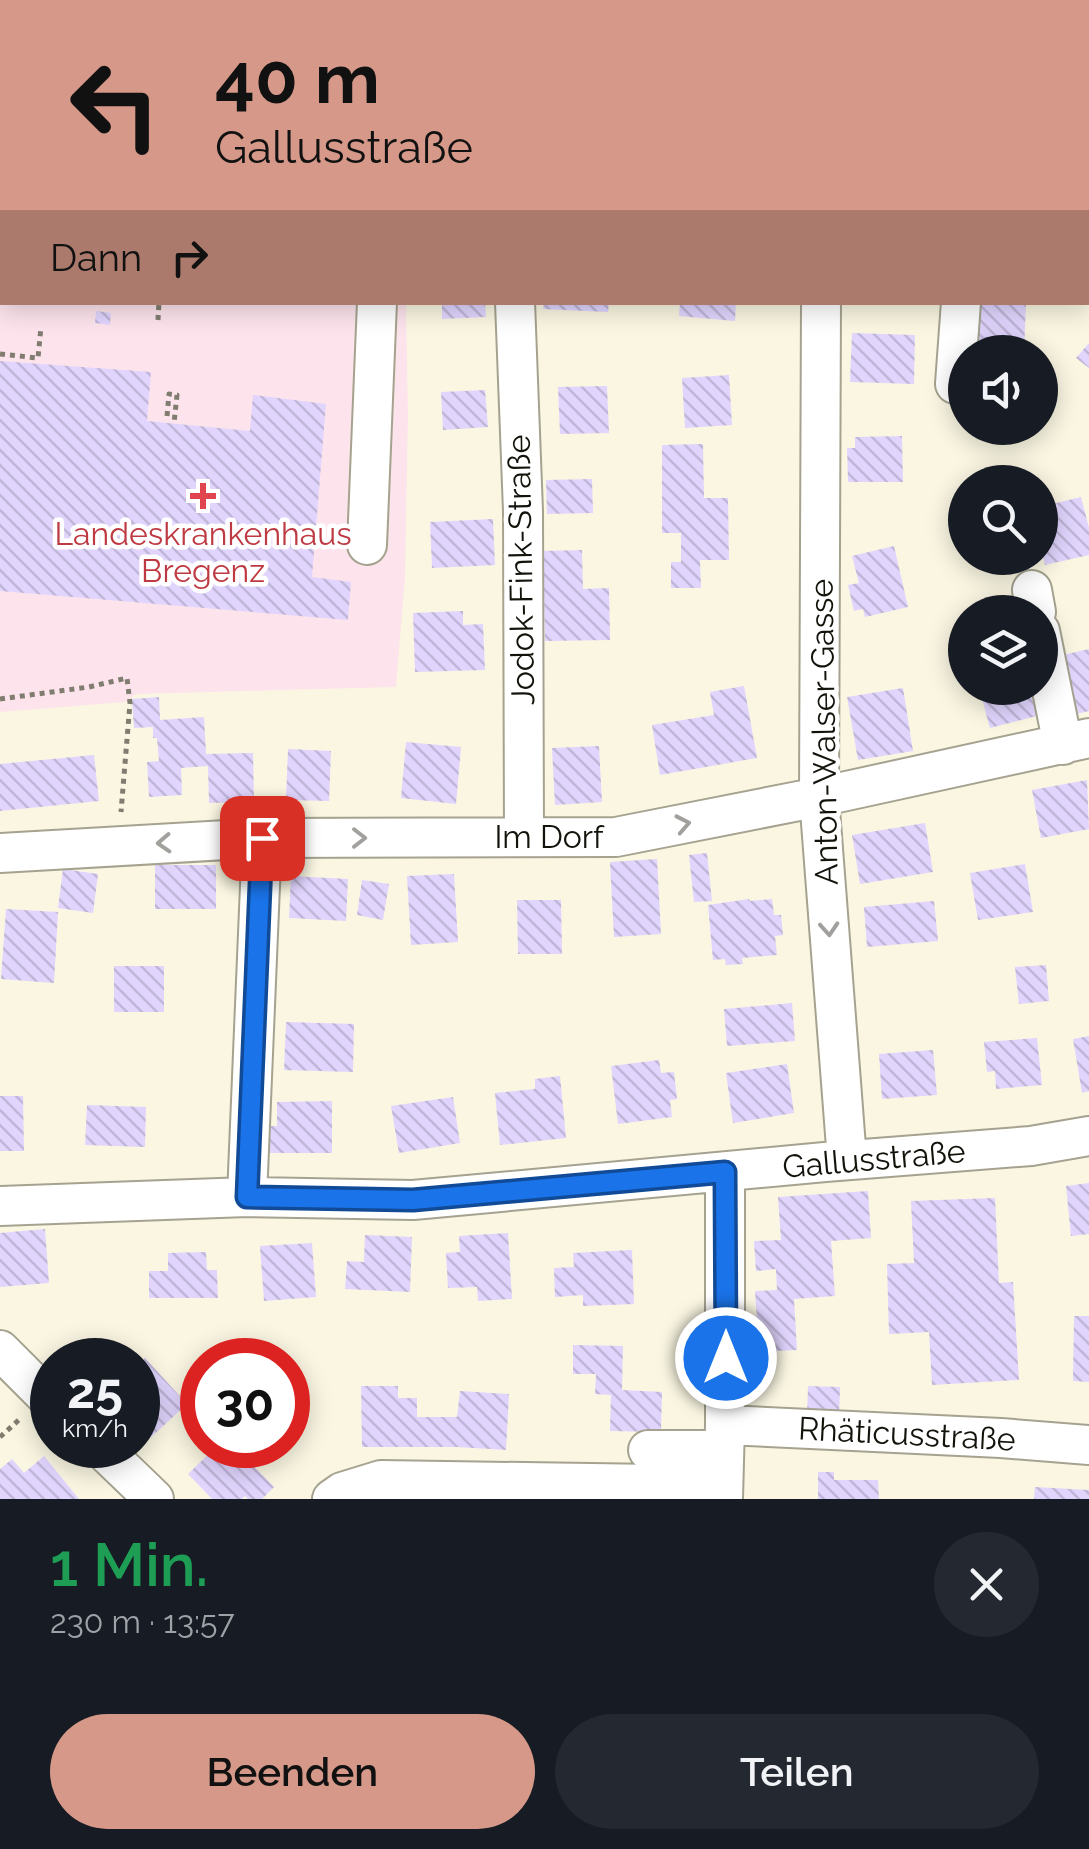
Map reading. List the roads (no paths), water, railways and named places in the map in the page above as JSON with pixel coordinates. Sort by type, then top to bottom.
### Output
[{"type":"street","points":[[367,545],[377,305]]},
{"type":"street","name":"Jodok-Fink-Straße","points":[[515,305],[523,510],[524,837]]},
{"type":"street","name":"Anton-Walser-Gasse","points":[[822,305],[819,797],[847,1160]]},
{"type":"street","points":[[959,335],[961,305]]},
{"type":"street","points":[[1058,686],[1076,741]]},
{"type":"street","name":"Im Dorf","points":[[0,853],[262,838],[616,837],[1076,741]]},
{"type":"street","points":[[247,1197],[262,838]]},
{"type":"street","name":"Gallusstraße","points":[[0,1206],[247,1197],[413,1200],[1031,1146],[1089,1136]]},
{"type":"street","points":[[724,1465],[725,1172]]},
{"type":"street","points":[[0,1350],[30,1380]]},
{"type":"street","name":"Rhäticusstraße","points":[[724,1465],[1001,1438],[1089,1445]]},
{"type":"street","points":[[648,1450],[724,1465]]},
{"type":"street","points":[[332,1499],[381,1480],[724,1465]]},
{"type":"street","points":[[122,1468],[154,1499]]},
{"type":"place","name":"Landeskrankenhaus Bregenz","points":[[203,496]]}]
